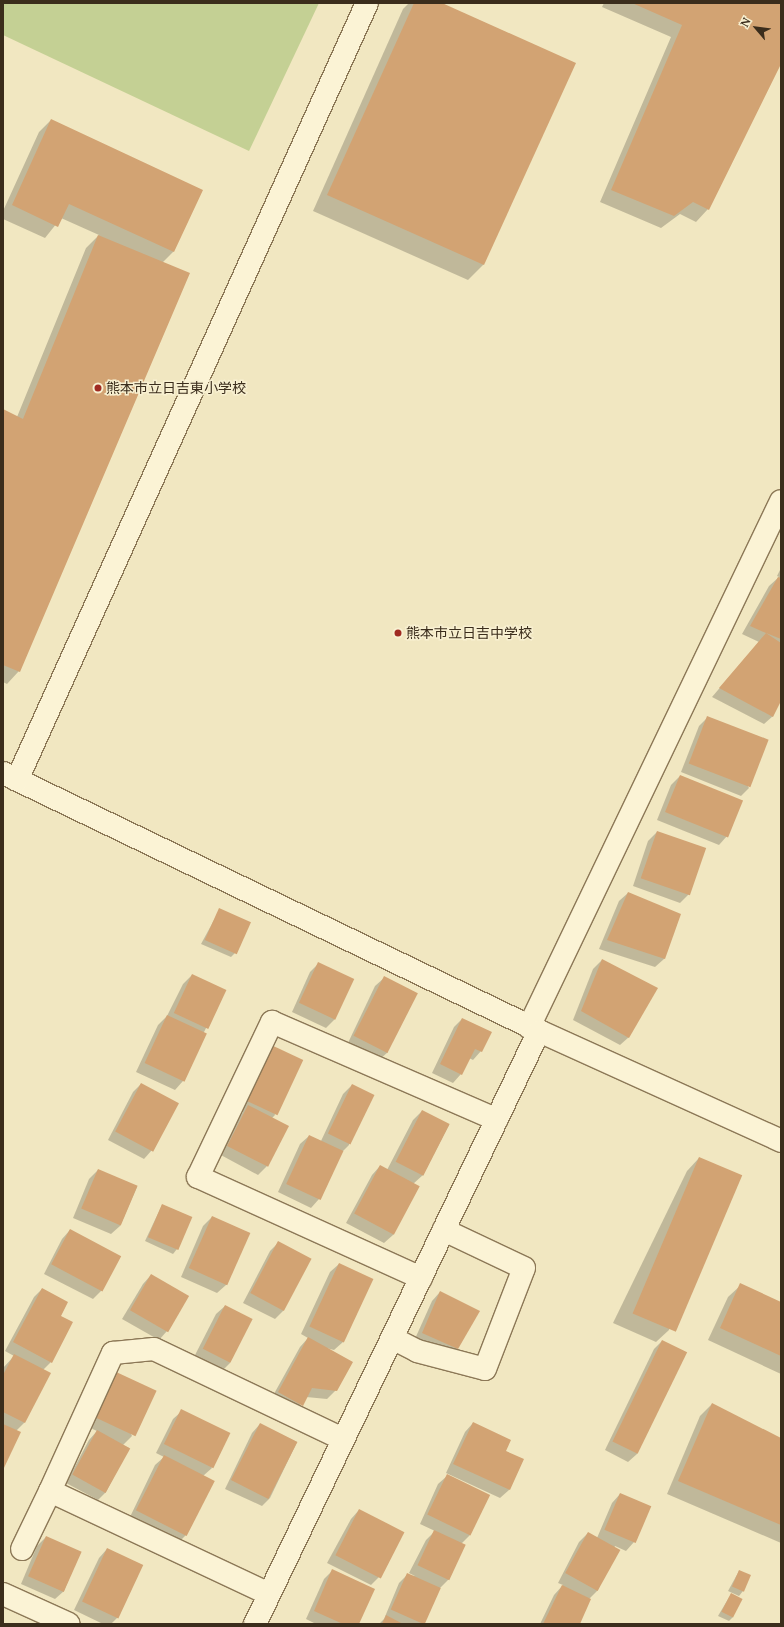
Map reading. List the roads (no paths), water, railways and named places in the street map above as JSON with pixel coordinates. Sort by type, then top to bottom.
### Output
[{"type":"street","points":[[367,3],[10,776],[534,1029],[781,1141]]},
{"type":"street","points":[[255,1624],[497,1120],[534,1029],[781,501]]},
{"type":"street","points":[[421,1278],[198,1177],[272,1022],[497,1120]]},
{"type":"street","points":[[392,1338],[417,1351],[485,1369],[524,1268],[444,1230]]},
{"type":"street","points":[[22,1550],[50,1492],[112,1353],[154,1349],[343,1439]]},
{"type":"street","points":[[50,1492],[269,1594]]},
{"type":"street","points":[[3,1594],[69,1624]]},
{"type":"place","name":"熊本市立日吉東小学校","points":[[98,388]]},
{"type":"place","name":"熊本市立日吉中学校","points":[[398,633]]}]
